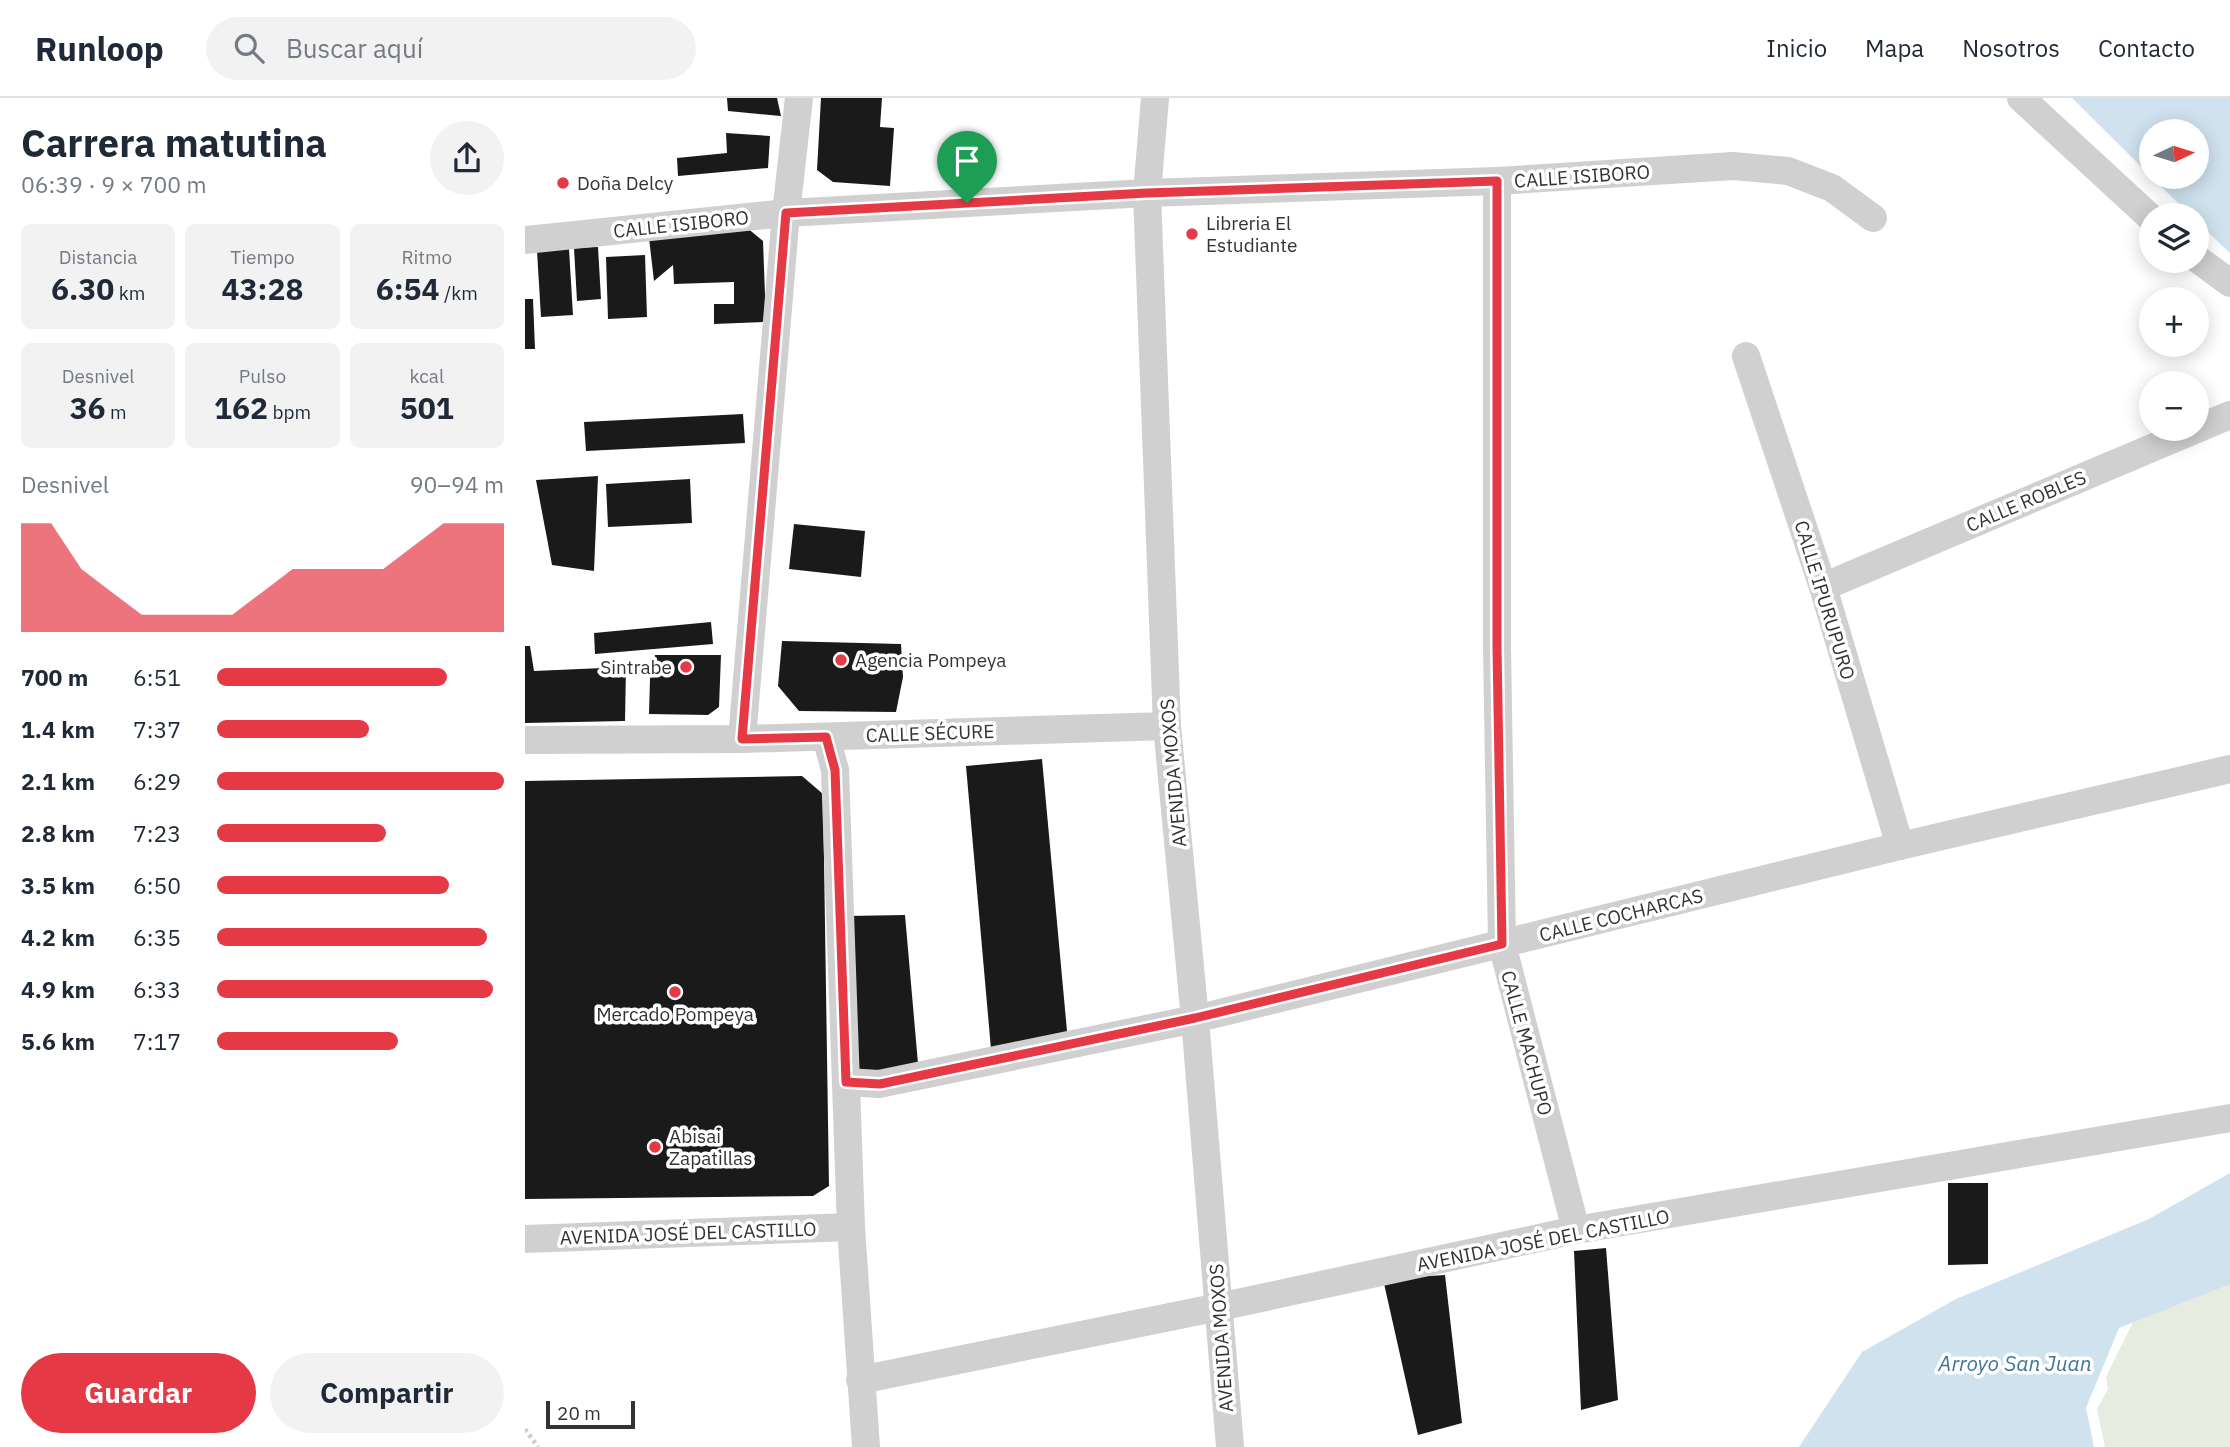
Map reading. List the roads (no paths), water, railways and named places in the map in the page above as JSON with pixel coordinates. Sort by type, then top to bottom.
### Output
[{"type":"street","points":[[742,739],[786,213],[799,98]]},
{"type":"street","name":"AVENIDA MOXOS","points":[[1155,98],[1147,193],[1167,726],[1195,1018],[1230,1447]]},
{"type":"street","points":[[2021,98],[2139,207]]},
{"type":"street","name":"CALLE ISIBORO","points":[[525,240],[786,213],[1147,193],[1497,181],[1733,166],[1788,171],[1832,188],[1873,218]]},
{"type":"street","name":"CALLE MACHUPO","points":[[1497,181],[1497,647],[1502,944],[1576,1230]]},
{"type":"street","points":[[2209,268],[2230,283]]},
{"type":"street","name":"CALLE IPURUPURO","points":[[1747,356],[1823,587],[1900,846]]},
{"type":"street","name":"CALLE ROBLES","points":[[1823,587],[2230,415]]},
{"type":"street","name":"CALLE SÉCURE","points":[[525,740],[742,739],[1167,726]]},
{"type":"street","points":[[826,737],[835,770],[851,1227],[866,1447]]},
{"type":"street","name":"CALLE COCHARCAS","points":[[846,1082],[880,1084],[1195,1018],[1900,846],[2230,769]]},
{"type":"street","name":"AVENIDA JOSÉ DEL CASTILLO","points":[[860,1380],[1219,1307],[1576,1230],[2230,1118]]},
{"type":"street","name":"AVENIDA JOSÉ DEL CASTILLO","points":[[525,1239],[851,1227]]},
{"type":"water","points":[[2072,98],[2230,98],[2230,253],[2209,233],[2209,203],[2178,203],[2164,189],[2209,189],[2209,119],[2139,119],[2139,164]]},
{"type":"water","name":"Arroyo San Juan","points":[[2230,1173],[2230,1284],[2119,1328],[2086,1408],[2094,1447],[1799,1447],[1862,1352],[1956,1299],[2149,1219]]},
{"type":"place","name":"Doña Delcy","points":[[563,183]]},
{"type":"place","name":"Libreria El Estudiante","points":[[1192,234]]},
{"type":"place","name":"Agencia Pompeya","points":[[841,660]]},
{"type":"place","name":"Sintrabe","points":[[686,667]]},
{"type":"place","name":"Mercado Pompeya","points":[[675,992]]},
{"type":"place","name":"Abisai Zapatillas","points":[[655,1147]]}]
